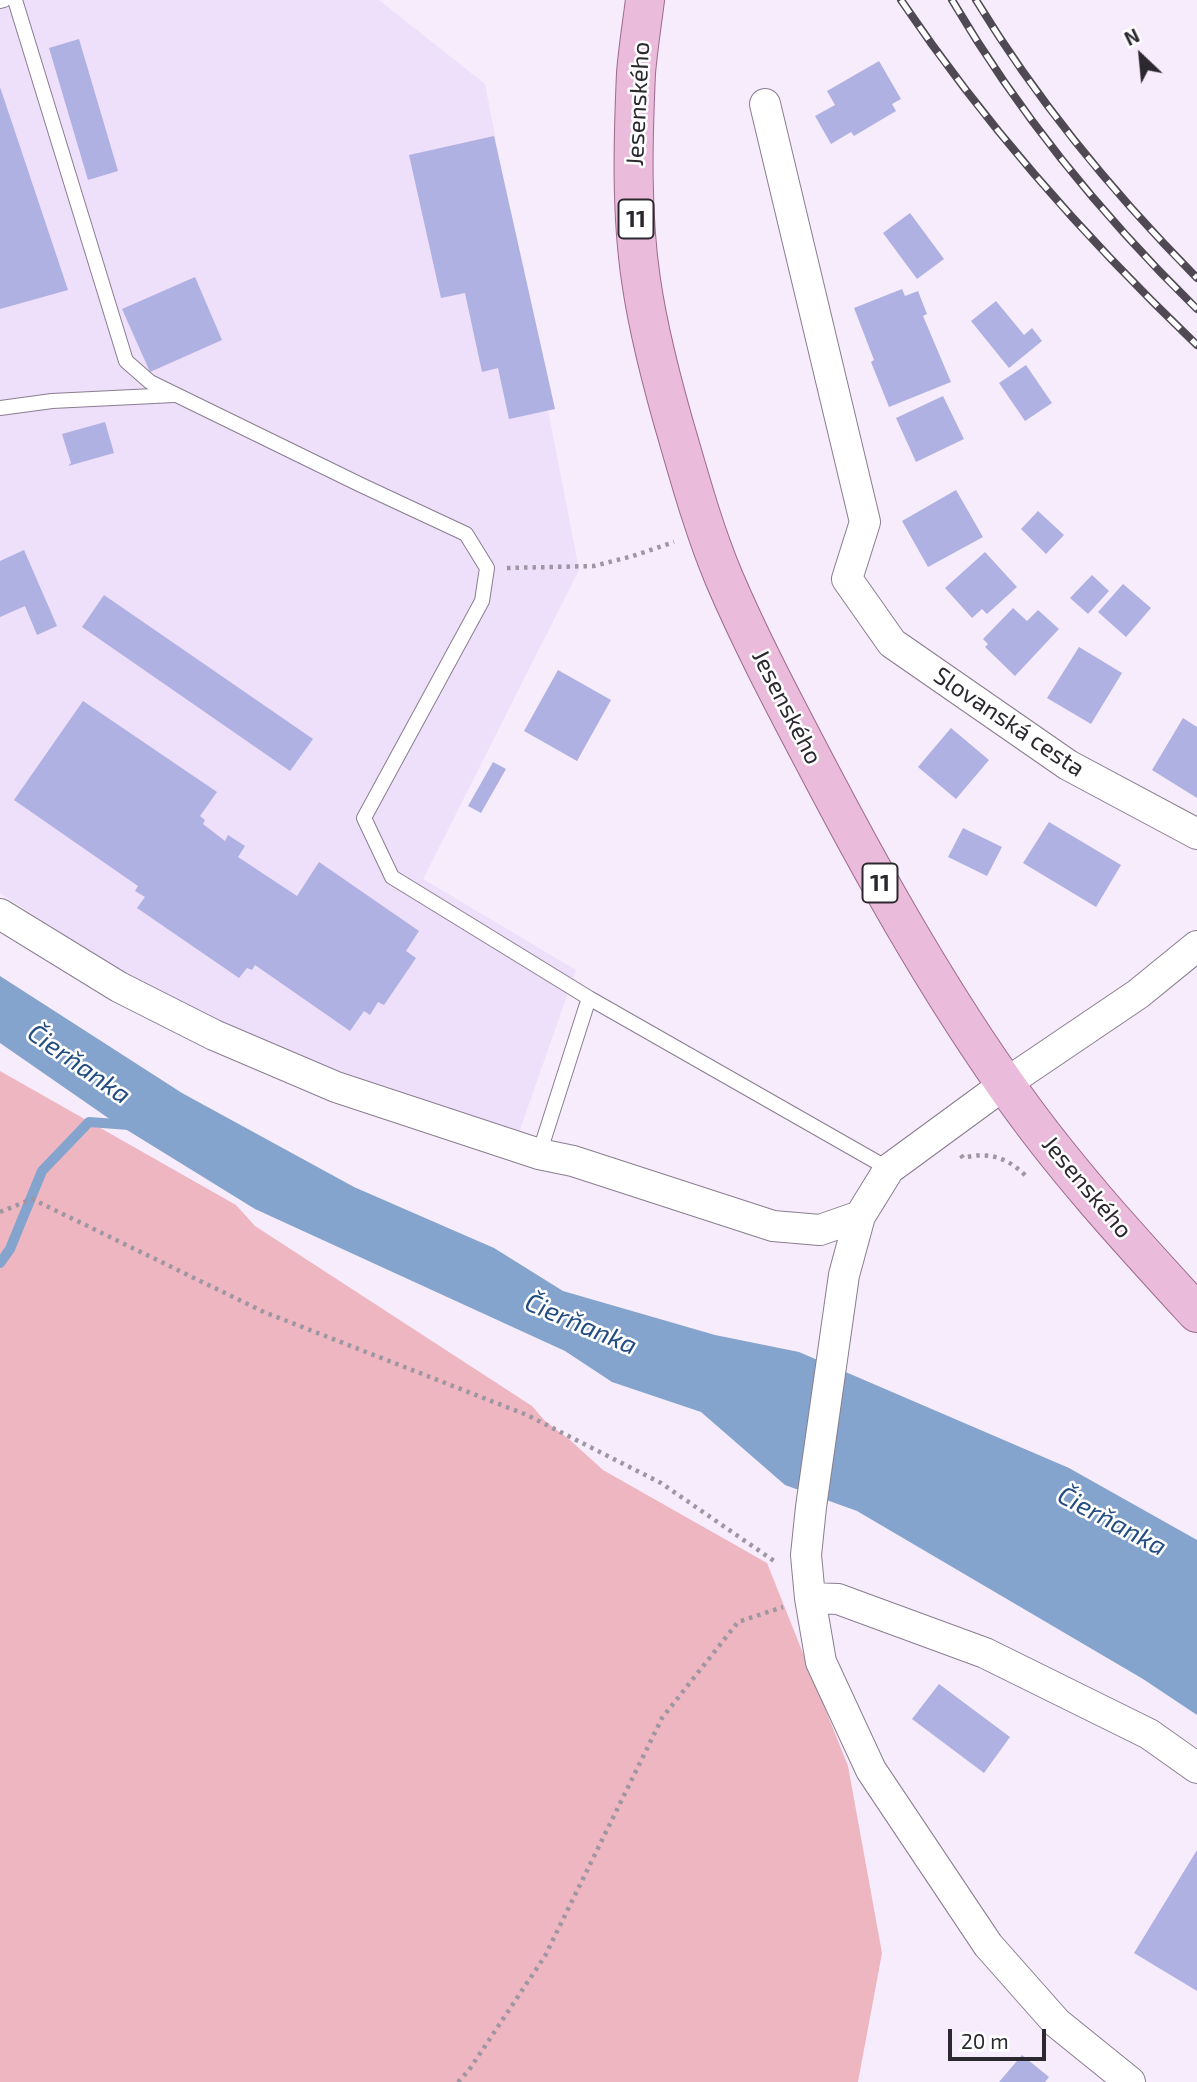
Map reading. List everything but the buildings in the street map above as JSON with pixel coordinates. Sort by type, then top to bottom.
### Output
[{"type":"main road","name":"Jesenského","points":[[645,0],[636,70],[635,110],[636,221],[641,277],[650,331],[666,396],[695,495],[724,578],[769,674],[851,832],[921,955],[1005,1084],[1078,1179],[1197,1313]]},
{"type":"street","name":"Slovanská cesta","points":[[765,104],[865,522],[848,579],[892,643],[1068,765],[1197,834]]},
{"type":"street","points":[[0,914],[120,987],[214,1035],[336,1087],[539,1154],[573,1161],[773,1226],[820,1230],[860,1216]]},
{"type":"street","points":[[1130,2082],[1057,2023],[988,1945],[871,1770],[821,1662],[806,1555],[844,1276],[860,1216],[890,1169],[1005,1084],[1138,994],[1197,946]]},
{"type":"street","points":[[810,1592],[838,1599],[985,1653],[1149,1734],[1197,1768]]},
{"type":"lane","points":[[15,0],[126,361],[150,382],[466,534],[487,568],[482,601],[364,818],[393,877],[589,998],[890,1169]]},
{"type":"lane","points":[[0,408],[51,401],[176,395]]},
{"type":"lane","points":[[539,1154],[589,998]]},
{"type":"path","points":[[487,568],[594,566],[676,542]]},
{"type":"path","points":[[961,1154],[962,1158],[976,1154],[1012,1162],[1031,1181]]},
{"type":"path","points":[[0,1212],[32,1199],[264,1312],[527,1415],[661,1483],[810,1592]]},
{"type":"path","points":[[458,2082],[469,2070],[545,1956],[662,1718],[738,1622],[810,1592]]},
{"type":"shaded area","points":[[0,0],[379,0],[485,84],[579,570],[423,879],[576,970],[517,1138],[360,1088],[151,991],[0,893]]},
{"type":"shaded area","points":[[0,1071],[236,1205],[255,1226],[532,1406],[545,1421],[603,1470],[767,1563],[848,1766],[882,1953],[858,2082],[0,2082]]},
{"type":"water","name":"Čierňanka","points":[[0,976],[182,1093],[354,1187],[494,1248],[563,1291],[715,1335],[799,1352],[1069,1468],[1197,1540],[1197,1715],[1143,1679],[857,1511],[785,1485],[701,1412],[612,1382],[565,1351],[255,1209],[114,1122],[0,1043]]},
{"type":"waterway","points":[[0,1263],[10,1249],[42,1171],[89,1122],[129,1125]]},
{"type":"railway","points":[[901,0],[1003,137],[1116,265],[1197,345]]},
{"type":"railway","points":[[952,0],[1005,83],[1064,163],[1128,238],[1197,309]]},
{"type":"railway","points":[[976,0],[1025,75],[1078,145],[1136,213],[1197,278]]}]
